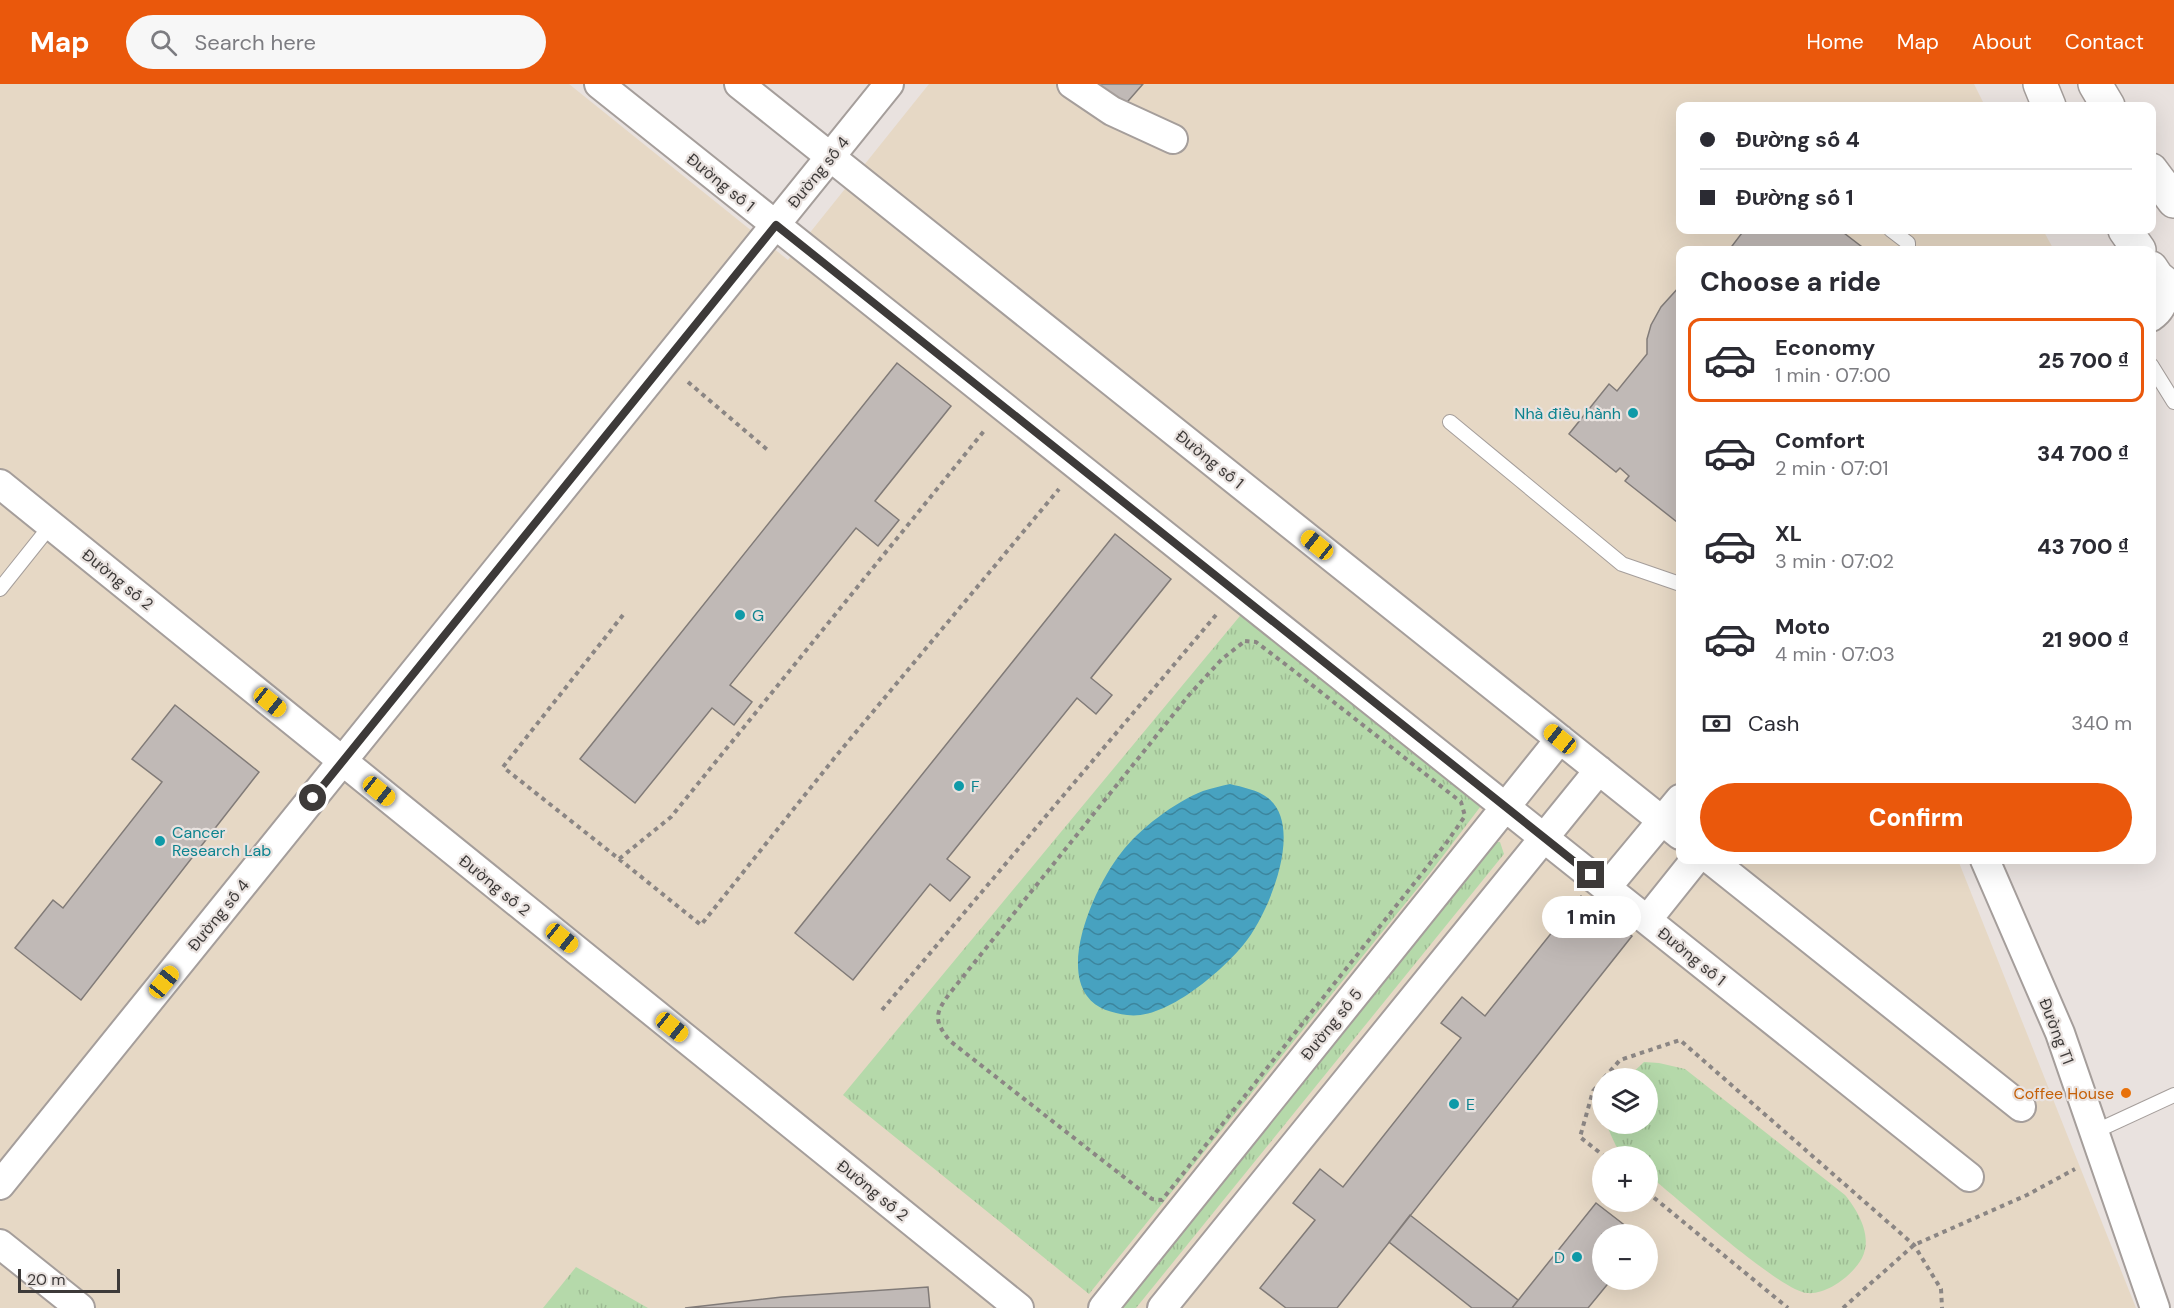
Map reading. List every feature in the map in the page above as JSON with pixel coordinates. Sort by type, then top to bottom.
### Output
[{"type":"street","name":"Đường số 1","points":[[599,84],[1970,1177]]},
{"type":"street","name":"Đường số 1","points":[[739,84],[1671,828]]},
{"type":"street","name":"Đường số 4","points":[[0,1185],[889,84]]},
{"type":"street","points":[[1072,84],[1112,111],[1173,139]]},
{"type":"street","points":[[2040,84],[2047,102]]},
{"type":"street","points":[[2095,84],[2106,102]]},
{"type":"street","points":[[2156,177],[2174,201]]},
{"type":"street","points":[[2156,312],[2164,300],[2161,273]]},
{"type":"street","name":"Đường số 2","points":[[0,484],[1019,1308]]},
{"type":"street","name":"Đường số 5","points":[[1102,1308],[1560,739]]},
{"type":"street","points":[[1162,1308],[1599,770]]},
{"type":"street","points":[[1606,888],[1671,828],[1676,812]]},
{"type":"street","points":[[1647,920],[1692,864]]},
{"type":"street","points":[[1716,864],[2021,1107]]},
{"type":"street","name":"Đường T1","points":[[1987,864],[2060,1033],[2155,1308]]},
{"type":"street","points":[[0,1244],[80,1308]]},
{"type":"lane","points":[[1896,234],[1908,243],[1908,246]]},
{"type":"lane","points":[[2156,373],[2174,402]]},
{"type":"lane","points":[[1450,422],[1622,564],[1676,583]]},
{"type":"lane","points":[[0,589],[51,525]]},
{"type":"lane","points":[[2098,1143],[2174,1095]]},
{"type":"path","points":[[664,362],[770,453]]},
{"type":"path","points":[[619,859],[671,817],[1004,407]]},
{"type":"path","points":[[623,615],[503,767],[701,925],[836,756],[1078,466]]},
{"type":"path","points":[[882,1010],[1236,592]]},
{"type":"path","points":[[1245,641],[1256,642],[1461,802],[1465,816],[1448,842],[1162,1200],[1152,1199],[1143,1194],[950,1041],[938,1022],[939,1007],[950,993],[1189,695],[1222,659],[1245,641]]},
{"type":"path","points":[[1613,1068],[1620,1060],[1680,1040],[1914,1245],[1941,1289],[1942,1308]]},
{"type":"path","points":[[1592,1094],[1580,1137],[1592,1146]]},
{"type":"path","points":[[1843,1308],[1914,1245],[2027,1196],[2098,1143]]},
{"type":"path","points":[[1658,1201],[1788,1308]]},
{"type":"shaded area","points":[[0,84],[569,84],[788,260],[929,84],[1974,84],[1983,102],[1676,102],[1676,234],[2045,234],[2052,246],[1676,246],[1676,864],[1960,864],[2136,1308],[0,1308]]},
{"type":"green space","points":[[1254,599],[1487,798],[1430,873],[1089,1294],[843,1095]]},
{"type":"green space","points":[[1492,842],[1500,842],[1504,854],[1136,1308],[1120,1308]]},
{"type":"green space","points":[[1644,1062],[1685,1069],[1845,1195],[1859,1216],[1866,1241],[1862,1258],[1852,1271],[1839,1283],[1823,1291],[1807,1293],[1793,1288],[1774,1277],[1727,1241],[1658,1183],[1658,1146],[1616,1146],[1611,1134],[1658,1134],[1658,1068],[1638,1068]]},
{"type":"green space","points":[[576,1267],[648,1308],[543,1308]]},
{"type":"water","points":[[1230,784],[1255,791],[1268,798],[1279,811],[1283,829],[1283,849],[1279,871],[1272,893],[1253,931],[1222,967],[1192,992],[1175,1002],[1142,1015],[1111,1012],[1100,1007],[1087,996],[1080,981],[1078,963],[1085,923],[1102,883],[1121,853],[1147,826],[1169,809],[1192,796]]},
{"type":"building","points":[[1091,84],[1143,84],[1122,108]]},
{"type":"building","points":[[1741,234],[1845,234],[1861,246],[1732,246]]},
{"type":"building","name":"Nhà điều hành","points":[[1676,290],[1676,521],[1625,481],[1629,476],[1620,468],[1616,472],[1569,434],[1609,384],[1617,391],[1647,354],[1647,339],[1651,325],[1661,307]]},
{"type":"building","name":"G","points":[[897,363],[951,406],[875,501],[899,520],[878,546],[856,528],[730,685],[752,702],[734,725],[712,708],[635,803],[580,759]]},
{"type":"building","name":"F","points":[[1115,534],[1171,579],[1091,678],[1112,695],[1096,714],[1077,698],[947,859],[970,877],[950,901],[930,884],[853,980],[795,933]]},
{"type":"building","name":"Cancer Research Lab","points":[[175,705],[259,772],[81,1000],[15,948],[53,900],[63,908],[162,782],[132,759]]},
{"type":"building","name":"E","points":[[1581,896],[1632,936],[1337,1308],[1286,1308],[1260,1288],[1315,1220],[1293,1203],[1320,1169],[1343,1187],[1461,1038],[1441,1023],[1462,997],[1485,1016]]},
{"type":"building","name":"D","points":[[1592,1208],[1592,1212],[1608,1212],[1623,1224],[1592,1224],[1592,1290],[1603,1290],[1588,1308],[1512,1308]]},
{"type":"building","points":[[1410,1215],[1518,1300],[1512,1308],[1472,1308],[1389,1242]]},
{"type":"building","points":[[928,1287],[930,1308],[685,1308],[782,1297]]},
{"type":"place","name":"Nhà điều hành","points":[[1633,413]]},
{"type":"place","name":"G","points":[[740,615]]},
{"type":"place","name":"F","points":[[959,786]]},
{"type":"place","name":"Cancer Research Lab","points":[[160,841]]},
{"type":"place","name":"Coffee House","points":[[2126,1093]]},
{"type":"place","name":"E","points":[[1454,1104]]},
{"type":"place","name":"D","points":[[1577,1257]]},
{"type":"route","points":[[313,798],[776,225],[1591,875]]}]
